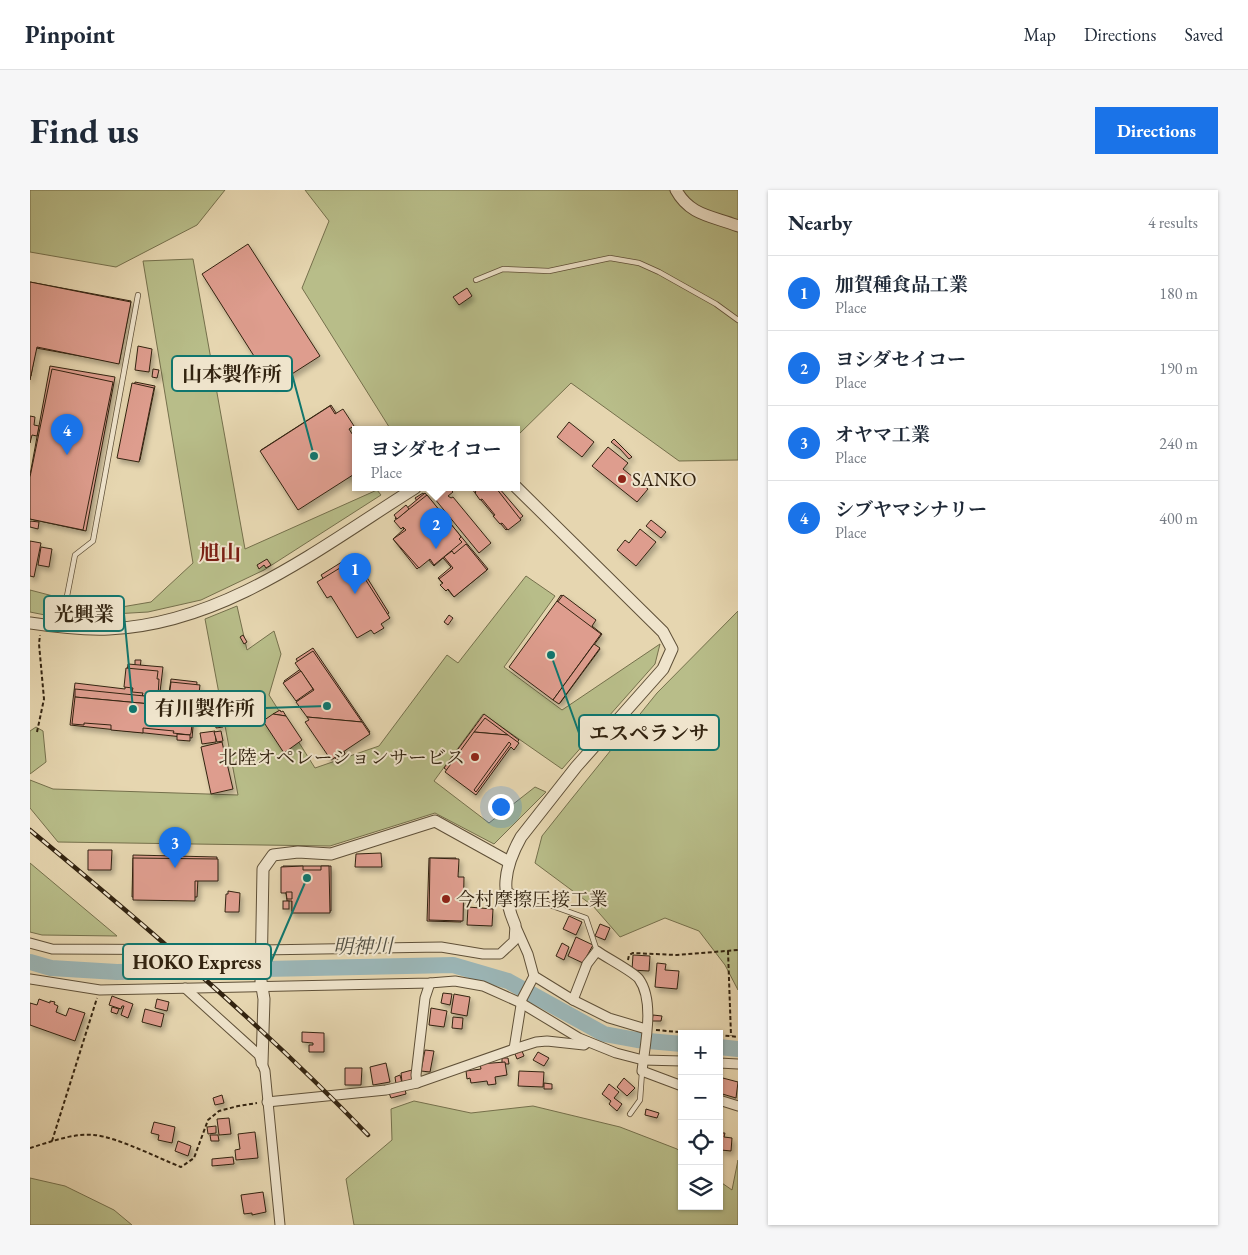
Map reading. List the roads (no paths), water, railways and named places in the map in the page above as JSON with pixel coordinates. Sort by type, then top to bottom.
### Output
[{"type":"street","points":[[676,190],[682,202],[690,208],[701,214],[738,226]]},
{"type":"street","points":[[36,624],[61,628],[110,629],[154,623],[222,603],[266,582],[410,491]]},
{"type":"street","points":[[514,1049],[521,1001],[534,976],[528,954],[508,908],[505,889],[509,862],[527,830],[576,767],[663,669],[672,649],[664,632],[520,491]]},
{"type":"street","points":[[262,1063],[264,999],[261,954],[263,869],[273,856],[298,852],[331,854],[435,820],[509,862]]},
{"type":"street","points":[[30,942],[52,949],[261,954],[441,947],[483,954],[500,954],[514,941],[515,925]]},
{"type":"street","points":[[573,1000],[587,964],[597,951],[638,978],[647,1000],[642,1071],[678,1084]]},
{"type":"street","points":[[534,976],[573,1000],[609,1018],[646,1032]]},
{"type":"street","points":[[30,979],[100,990],[262,984],[430,983],[455,981],[483,986],[521,1001],[588,1042],[616,1053],[678,1061]]},
{"type":"street","points":[[417,1083],[416,1075],[425,998],[430,983]]},
{"type":"street","points":[[185,988],[259,1055],[265,1071],[280,1225]]},
{"type":"street","points":[[267,1102],[386,1090],[417,1083],[536,1042],[547,1041],[584,1045],[588,1042]]},
{"type":"street","points":[[723,1063],[738,1064]]},
{"type":"street","points":[[723,1101],[738,1106]]},
{"type":"lane","points":[[476,280],[503,269],[549,271],[610,258],[639,263],[716,304],[738,320]]},
{"type":"lane","points":[[61,628],[75,555],[94,541],[138,295]]},
{"type":"lane","points":[[505,889],[586,918],[597,951]]},
{"type":"lane","points":[[630,1114],[640,1100],[642,1071]]},
{"type":"waterway","name":"明神川","points":[[30,962],[51,968],[117,972],[453,965],[508,981],[604,1034],[637,1040],[678,1044]]},
{"type":"waterway","name":"明神川","points":[[723,1047],[738,1049]]},
{"type":"railway","points":[[30,830],[204,978],[287,1055],[368,1135]]},
{"type":"place","name":"シブヤマシナリー","points":[[67,455]]},
{"type":"place","name":"山本製作所","points":[[314,456]]},
{"type":"place","name":"SANKO","points":[[622,479]]},
{"type":"place","name":"ヨシダセイコー","points":[[436,549]]},
{"type":"place","name":"加賀種食品工業","points":[[355,594]]},
{"type":"place","name":"エスペランサ","points":[[551,655]]},
{"type":"place","name":"有川製作所","points":[[327,706]]},
{"type":"place","name":"光興業","points":[[133,709]]},
{"type":"place","name":"北陸オペレーションサービス","points":[[475,757]]},
{"type":"place","name":"オヤマ工業","points":[[175,868]]},
{"type":"place","name":"HOKO Express","points":[[307,878]]},
{"type":"place","name":"今村摩擦圧接工業","points":[[446,899]]},
{"type":"district","name":"旭山","points":[[220,552]]}]
